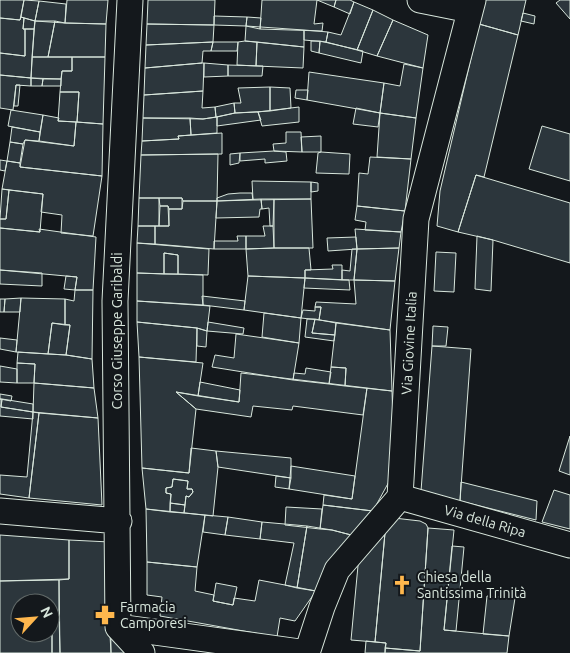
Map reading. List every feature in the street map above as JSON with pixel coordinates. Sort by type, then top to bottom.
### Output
[{"type":"street","name":"Corso Giuseppe Garibaldi","points":[[118,627],[115,301],[130,0]]},
{"type":"street","points":[[420,0],[471,5]]},
{"type":"street","name":"Via Giovine Italia","points":[[400,497],[416,220],[471,5]]},
{"type":"street","points":[[118,627],[307,653],[322,607],[337,570],[400,497]]},
{"type":"street","name":"Via della Ripa","points":[[400,497],[570,545]]},
{"type":"street","points":[[0,511],[118,521]]},
{"type":"street","points":[[118,627],[142,653]]},
{"type":"building","points":[[0,0],[24,0],[20,20],[0,18]]},
{"type":"building","points":[[24,0],[39,1],[35,21],[21,17]]},
{"type":"building","points":[[67,0],[108,0],[106,24],[65,23]]},
{"type":"building","points":[[148,0],[215,0],[214,25],[147,24]]},
{"type":"building","points":[[262,0],[317,0],[314,24],[323,23],[322,31],[260,29]]},
{"type":"building","points":[[317,0],[336,0],[334,7]]},
{"type":"building","points":[[336,0],[350,0],[354,2],[350,14],[334,7]]},
{"type":"building","points":[[485,0],[526,0],[518,35],[479,24]]},
{"type":"building","points":[[560,0],[570,0],[570,19],[556,3]]},
{"type":"building","points":[[39,1],[66,4],[65,23],[35,21]]},
{"type":"building","points":[[354,2],[373,10],[357,50],[326,42],[328,32],[341,35]]},
{"type":"building","points":[[373,10],[393,20],[377,56],[357,50]]},
{"type":"building","points":[[523,13],[535,16],[534,24],[521,21]]},
{"type":"building","points":[[214,16],[247,17],[246,26],[214,25]]},
{"type":"building","points":[[21,17],[24,18],[25,56],[0,53],[0,18],[20,20]]},
{"type":"building","points":[[247,17],[261,18],[260,29],[246,26]]},
{"type":"building","points":[[24,18],[35,21],[34,29],[23,29]]},
{"type":"building","points":[[393,20],[428,35],[423,68],[377,56]]},
{"type":"building","points":[[35,21],[55,21],[48,57],[32,57]]},
{"type":"building","points":[[55,21],[106,24],[105,57],[48,57]]},
{"type":"building","points":[[147,24],[214,25],[213,42],[146,45]]},
{"type":"building","points":[[479,24],[518,35],[484,177],[476,175],[458,232],[437,226],[440,191]]},
{"type":"building","points":[[246,26],[304,30],[304,47],[245,41]]},
{"type":"building","points":[[25,29],[34,29],[31,78],[0,75],[0,53],[25,56]]},
{"type":"building","points":[[304,30],[328,32],[326,42],[304,40]]},
{"type":"building","points":[[311,41],[320,41],[319,53],[311,51]]},
{"type":"building","points":[[320,41],[363,51],[361,63],[319,53]]},
{"type":"building","points":[[213,42],[238,42],[237,51],[211,51]]},
{"type":"building","points":[[213,42],[211,51],[203,51],[202,63],[145,68],[146,45]]},
{"type":"building","points":[[238,42],[257,42],[256,66],[237,65]]},
{"type":"building","points":[[257,42],[304,47],[303,68],[256,66]]},
{"type":"building","points":[[32,57],[72,57],[72,71],[62,71],[61,79],[31,78]]},
{"type":"building","points":[[72,57],[105,57],[103,124],[77,122],[79,92],[60,92],[62,71],[72,71]]},
{"type":"building","points":[[204,63],[203,91],[144,95],[145,68]]},
{"type":"building","points":[[204,63],[228,65],[228,76],[204,77]]},
{"type":"building","points":[[404,64],[423,68],[416,118],[380,113],[384,83],[400,86]]},
{"type":"building","points":[[228,65],[263,66],[262,76],[228,76]]},
{"type":"building","points":[[309,72],[384,83],[380,113],[307,100]]},
{"type":"building","points":[[0,75],[31,78],[31,86],[16,85],[13,110],[0,108]]},
{"type":"building","points":[[31,78],[43,79],[42,86],[31,86]]},
{"type":"building","points":[[43,79],[61,79],[61,86],[42,86]]},
{"type":"building","points":[[16,85],[20,85],[18,106],[14,106]]},
{"type":"building","points":[[270,87],[290,88],[291,108],[270,111]]},
{"type":"building","points":[[270,87],[270,111],[235,113],[234,103],[241,103],[238,88]]},
{"type":"building","points":[[296,90],[308,90],[307,100],[295,98]]},
{"type":"building","points":[[203,91],[202,108],[215,107],[216,117],[203,119],[143,118],[144,95]]},
{"type":"building","points":[[60,92],[79,92],[77,122],[58,121]]},
{"type":"building","points":[[234,103],[235,113],[216,117],[215,107]]},
{"type":"building","points":[[299,107],[299,122],[262,126],[258,112]]},
{"type":"building","points":[[356,108],[380,113],[378,127],[353,124]]},
{"type":"building","points":[[11,110],[43,115],[40,132],[8,126]]},
{"type":"building","points":[[258,112],[261,120],[217,126],[217,117],[235,113]]},
{"type":"building","points":[[380,113],[416,118],[411,159],[377,157]]},
{"type":"building","points":[[43,115],[59,118],[58,121],[76,122],[74,146],[39,141]]},
{"type":"building","points":[[217,117],[217,133],[191,135],[190,118]]},
{"type":"building","points":[[143,118],[190,118],[191,135],[178,136],[179,139],[142,141]]},
{"type":"building","points":[[76,122],[103,124],[102,176],[20,167],[25,140],[74,146]]},
{"type":"building","points":[[542,126],[570,134],[570,181],[529,169]]},
{"type":"building","points":[[12,127],[40,132],[39,141],[25,140],[23,144],[10,142]]},
{"type":"building","points":[[286,132],[301,132],[302,152],[274,151],[273,144],[286,143]]},
{"type":"building","points":[[222,133],[222,154],[141,155],[142,141],[179,139],[178,136]]},
{"type":"building","points":[[321,136],[321,152],[302,152],[301,137]]},
{"type":"building","points":[[10,142],[23,144],[20,163],[7,161]]},
{"type":"building","points":[[286,152],[287,161],[265,163],[265,159],[240,161],[240,153]]},
{"type":"building","points":[[240,153],[239,163],[230,165],[230,154]]},
{"type":"building","points":[[318,153],[350,154],[349,174],[316,173]]},
{"type":"building","points":[[218,154],[217,201],[183,201],[182,198],[139,198],[141,155]]},
{"type":"building","points":[[370,157],[411,159],[405,211],[357,206],[359,173],[368,174]]},
{"type":"building","points":[[0,160],[7,161],[5,171],[0,170]]},
{"type":"building","points":[[7,161],[20,163],[20,167],[102,176],[93,236],[61,233],[62,215],[41,212],[43,194],[2,189]]},
{"type":"building","points":[[476,175],[570,203],[570,263],[493,240],[458,232]]},
{"type":"building","points":[[252,181],[311,182],[311,199],[253,200]]},
{"type":"building","points":[[311,182],[318,183],[318,191],[311,192]]},
{"type":"building","points":[[2,189],[9,190],[6,219],[0,219]]},
{"type":"building","points":[[9,190],[43,194],[40,232],[0,228],[0,219],[6,219]]},
{"type":"building","points":[[252,193],[253,200],[217,201],[217,198],[228,194]]},
{"type":"building","points":[[139,198],[159,198],[159,226],[138,226]]},
{"type":"building","points":[[159,198],[182,198],[182,209],[169,209],[168,206],[160,206]]},
{"type":"building","points":[[261,199],[274,199],[273,226],[270,226],[269,208],[262,209]]},
{"type":"building","points":[[261,199],[262,209],[260,209],[259,217],[216,218],[217,201]]},
{"type":"building","points":[[274,199],[311,199],[313,248],[274,248]]},
{"type":"building","points":[[183,201],[217,201],[214,249],[155,244],[155,226],[169,226],[169,209],[182,209]]},
{"type":"building","points":[[160,206],[168,206],[169,226],[159,226]]},
{"type":"building","points":[[357,206],[405,211],[401,232],[365,230],[366,222],[355,220]]},
{"type":"building","points":[[138,226],[155,226],[155,244],[137,243]]},
{"type":"building","points":[[263,226],[273,226],[274,248],[246,249],[246,236],[265,236]]},
{"type":"building","points":[[0,228],[40,232],[39,229],[96,237],[93,290],[75,290],[77,277],[0,270]]},
{"type":"building","points":[[355,229],[401,232],[399,248],[357,249]]},
{"type":"building","points":[[237,236],[246,236],[246,249],[214,249],[214,241],[238,241]]},
{"type":"building","points":[[477,236],[493,240],[491,291],[475,289]]},
{"type":"building","points":[[356,237],[357,249],[328,251],[327,238]]},
{"type":"building","points":[[137,243],[209,249],[208,275],[178,274],[178,255],[164,253],[164,274],[137,273]]},
{"type":"building","points":[[309,248],[311,270],[305,270],[305,278],[248,276],[246,249]]},
{"type":"building","points":[[399,248],[395,281],[354,280],[357,249]]},
{"type":"building","points":[[352,249],[357,249],[354,280],[342,280],[342,270],[350,271]]},
{"type":"building","points":[[436,252],[456,253],[454,292],[434,291]]},
{"type":"building","points":[[164,253],[178,255],[178,274],[164,274]]},
{"type":"building","points":[[332,265],[342,265],[342,280],[305,278],[305,270],[333,269]]},
{"type":"building","points":[[0,270],[42,273],[42,286],[0,284]]},
{"type":"building","points":[[137,273],[203,275],[203,305],[137,301]]},
{"type":"building","points":[[66,276],[77,277],[75,290],[64,289]]},
{"type":"building","points":[[248,276],[305,278],[301,318],[244,310]]},
{"type":"building","points":[[305,278],[349,280],[350,290],[304,288]]},
{"type":"building","points":[[354,280],[395,281],[390,330],[319,320],[321,307],[315,307],[316,302],[356,304]]},
{"type":"building","points":[[75,290],[93,290],[92,359],[66,355],[70,325],[65,325],[65,299],[74,301]]},
{"type":"building","points":[[202,296],[245,301],[244,310],[203,305]]},
{"type":"building","points":[[21,298],[20,312],[4,312],[5,299]]},
{"type":"building","points":[[21,298],[65,299],[65,325],[52,323],[48,354],[16,352]]},
{"type":"building","points":[[0,299],[5,299],[4,312],[0,312]]},
{"type":"building","points":[[137,301],[210,306],[207,331],[197,328],[137,322]]},
{"type":"building","points":[[315,307],[321,307],[319,320],[301,318],[303,310],[315,311]]},
{"type":"building","points":[[264,313],[301,318],[299,343],[262,337]]},
{"type":"building","points":[[307,319],[315,319],[312,333],[335,335],[334,341],[305,337]]},
{"type":"building","points":[[315,319],[336,323],[335,335],[312,333]]},
{"type":"building","points":[[137,322],[197,328],[196,362],[139,357]]},
{"type":"building","points":[[208,322],[244,328],[243,334],[207,331]]},
{"type":"building","points":[[52,323],[70,325],[66,355],[48,354]]},
{"type":"building","points":[[336,323],[390,330],[392,391],[345,386],[346,368],[331,367]]},
{"type":"building","points":[[433,326],[448,327],[446,346],[432,346]]},
{"type":"building","points":[[197,328],[207,331],[206,347],[197,346]]},
{"type":"building","points":[[236,334],[299,343],[293,380],[212,367],[215,355],[234,358]]},
{"type":"building","points":[[0,338],[17,340],[16,352],[0,349]]},
{"type":"building","points":[[432,346],[471,349],[460,501],[421,491]]},
{"type":"building","points":[[18,352],[66,355],[92,359],[94,388],[34,383],[35,364],[17,363]]},
{"type":"building","points":[[139,357],[203,363],[198,396],[176,392],[196,409],[189,473],[142,468]]},
{"type":"building","points":[[17,363],[35,364],[34,383],[17,383]]},
{"type":"building","points":[[0,366],[17,369],[17,383],[0,382]]},
{"type":"building","points":[[331,367],[346,368],[345,386],[329,384]]},
{"type":"building","points":[[306,368],[331,372],[329,384],[293,380],[294,373],[305,374]]},
{"type":"building","points":[[241,373],[367,388],[363,415],[293,406],[292,410],[253,406],[251,417],[196,409],[176,392],[239,402]]},
{"type":"building","points":[[200,382],[240,390],[239,402],[198,396]]},
{"type":"building","points":[[34,383],[94,388],[98,418],[33,412]]},
{"type":"building","points":[[367,388],[392,391],[394,450],[391,478],[373,511],[323,505],[324,495],[352,499]]},
{"type":"building","points":[[0,394],[12,396],[11,401],[0,399]]},
{"type":"building","points":[[0,399],[2,399],[1,407],[33,412],[33,419],[0,416]]},
{"type":"building","points":[[2,399],[33,404],[33,412],[1,407]]},
{"type":"building","points":[[33,412],[39,413],[29,498],[0,494],[0,475],[27,477]]},
{"type":"building","points":[[39,413],[98,418],[102,505],[29,498]]},
{"type":"building","points":[[570,436],[570,475],[559,471]]},
{"type":"building","points":[[191,448],[216,451],[218,467],[213,516],[184,513],[186,496],[189,497],[193,492],[192,489],[187,489],[188,481],[173,479],[172,487],[166,488],[166,493],[171,494],[170,512],[146,509],[142,468],[189,473]]},
{"type":"building","points":[[216,451],[291,458],[291,478],[218,467]]},
{"type":"building","points":[[291,466],[355,476],[352,499],[289,489]]},
{"type":"building","points":[[276,476],[291,478],[289,489],[275,487]]},
{"type":"building","points":[[173,479],[188,481],[187,489],[192,489],[193,492],[189,497],[186,496],[185,505],[170,503],[171,494],[166,493],[166,488],[172,487]]},
{"type":"building","points":[[461,482],[537,501],[536,520],[460,501]]},
{"type":"building","points":[[554,490],[570,495],[570,529],[542,522]]},
{"type":"building","points":[[170,503],[185,505],[184,513],[170,512]]},
{"type":"building","points":[[323,505],[373,511],[355,536],[320,529]]},
{"type":"building","points":[[286,507],[322,509],[320,529],[285,525]]},
{"type":"building","points":[[146,509],[205,515],[197,567],[147,562]]},
{"type":"building","points":[[205,515],[228,517],[225,535],[203,532]]},
{"type":"building","points":[[228,517],[262,522],[260,539],[225,535]]},
{"type":"building","name":"Chiesa della Santissima Trinità","points":[[394,518],[420,521],[426,524],[428,528],[420,651],[385,648],[386,643],[375,642],[386,522]]},
{"type":"building","points":[[262,522],[307,526],[297,588],[285,585],[294,543],[260,539]]},
{"type":"building","points":[[386,522],[375,642],[351,640],[359,555]]},
{"type":"building","points":[[307,526],[355,536],[316,591],[297,588]]},
{"type":"building","points":[[428,528],[454,530],[444,630],[509,636],[507,653],[385,653],[385,648],[420,651]]},
{"type":"building","points":[[0,535],[69,540],[69,579],[0,581]]},
{"type":"building","points":[[69,540],[110,542],[111,653],[60,653],[59,580],[69,579]]},
{"type":"building","points":[[452,546],[464,547],[456,631],[444,630]]},
{"type":"building","points":[[147,562],[197,567],[195,591],[214,595],[213,601],[233,605],[234,598],[255,601],[259,580],[316,591],[295,621],[280,618],[277,637],[160,616],[162,597],[147,595]]},
{"type":"building","points":[[59,580],[59,593],[10,593],[10,643],[52,643],[52,653],[0,653],[0,581]]},
{"type":"building","points":[[216,583],[237,587],[233,605],[213,601]]},
{"type":"building","points":[[487,596],[515,598],[509,636],[483,634]]},
{"type":"building","points":[[110,635],[130,653],[111,653]]},
{"type":"building","points":[[366,641],[386,643],[385,653],[365,653]]},
{"type":"building","points":[[52,643],[60,643],[60,653],[52,653]]},
{"type":"place","name":"Chiesa della Santissima Trinità","points":[[402,585]]},
{"type":"place","name":"Farmacia Camporesi","points":[[105,615]]}]
